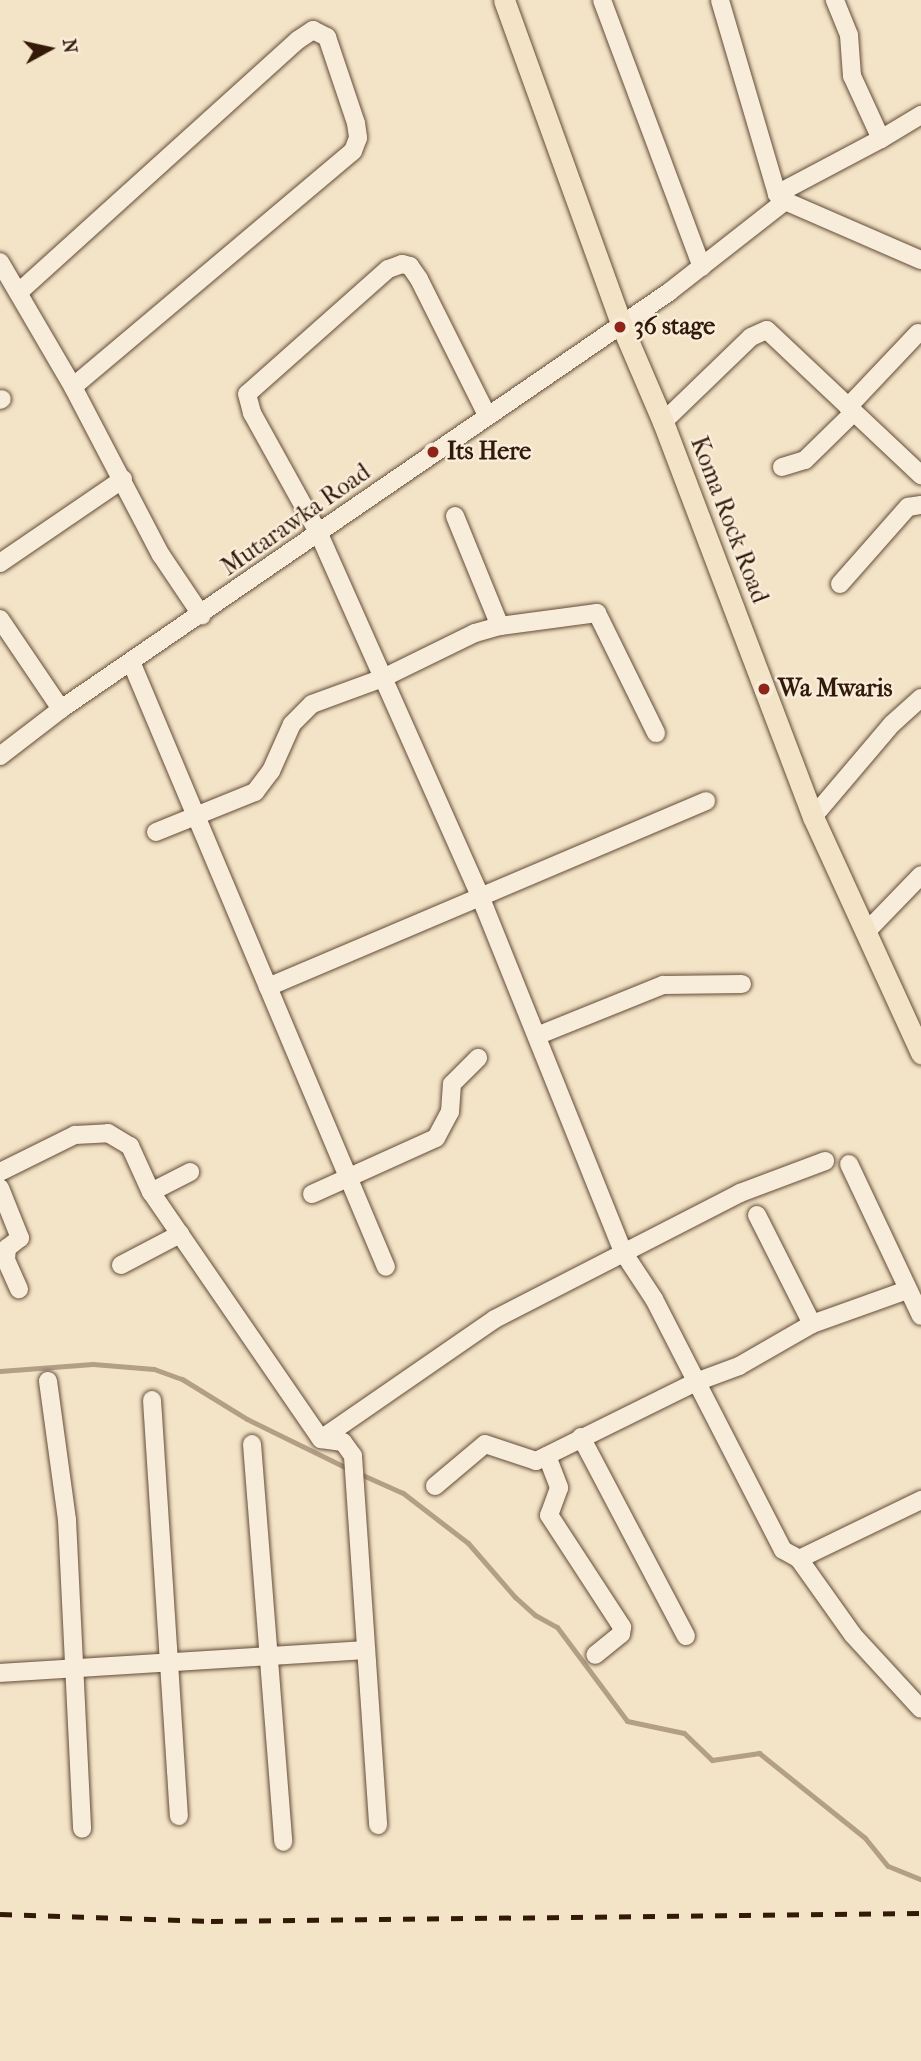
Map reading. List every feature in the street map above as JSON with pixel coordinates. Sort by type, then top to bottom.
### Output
[{"type":"main road","name":"Koma Rock Road","points":[[504,0],[621,324],[663,422],[813,817],[921,1053]]},
{"type":"street","points":[[603,0],[702,267]]},
{"type":"street","points":[[720,0],[746,76],[781,197],[921,260]]},
{"type":"street","points":[[835,0],[849,35],[852,76],[881,139]]},
{"type":"street","points":[[19,292],[298,40],[313,30],[327,37],[356,123],[358,138],[353,151],[73,387]]},
{"type":"street","name":"Mutarawka Road","points":[[0,756],[61,709],[202,616],[702,267],[781,197],[921,115]]},
{"type":"street","points":[[0,262],[73,387],[161,555],[202,616]]},
{"type":"street","points":[[487,415],[415,272],[402,264],[388,269],[247,394],[252,412],[319,534],[480,897],[538,1035],[623,1252],[696,1382],[783,1550],[799,1559],[853,1635],[921,1709]]},
{"type":"street","points":[[663,422],[762,330],[774,334],[850,410],[921,475]]},
{"type":"street","points":[[782,467],[805,460],[918,333]]},
{"type":"street","points":[[0,563],[122,479]]},
{"type":"street","points":[[840,584],[908,507],[921,505]]},
{"type":"street","points":[[455,516],[500,626]]},
{"type":"street","points":[[156,832],[256,792],[305,708],[383,678],[475,633],[500,626],[597,613],[656,733]]},
{"type":"street","points":[[0,620],[61,709]]},
{"type":"street","points":[[132,664],[386,1266]]},
{"type":"street","points":[[813,817],[892,724],[921,698]]},
{"type":"street","points":[[268,987],[706,801]]},
{"type":"street","points":[[866,933],[921,875]]},
{"type":"street","points":[[538,1035],[663,985],[742,984]]},
{"type":"street","points":[[312,1194],[436,1138],[450,1112],[452,1084],[478,1058]]},
{"type":"street","points":[[0,1172],[75,1135],[108,1133],[130,1146],[151,1192],[321,1438],[343,1442],[354,1456],[353,1477],[378,1825]]},
{"type":"street","points":[[321,1438],[495,1319],[740,1193],[825,1161]]},
{"type":"street","points":[[849,1164],[921,1316]]},
{"type":"street","points":[[151,1192],[190,1172]]},
{"type":"street","points":[[0,1188],[20,1238],[7,1248],[6,1260],[19,1289]]},
{"type":"street","points":[[757,1215],[812,1324]]},
{"type":"street","points":[[121,1265],[180,1234]]},
{"type":"street","points":[[435,1486],[485,1444],[536,1461],[696,1382],[739,1366],[812,1324],[907,1290]]},
{"type":"street","points":[[48,1381],[67,1520],[82,1829]]},
{"type":"street","points":[[152,1400],[179,1816]]},
{"type":"street","points":[[581,1437],[686,1636]]},
{"type":"street","points":[[252,1444],[282,1842]]},
{"type":"street","points":[[547,1456],[559,1488],[549,1516],[622,1627],[621,1634],[595,1656]]},
{"type":"street","points":[[799,1559],[921,1500]]},
{"type":"street","points":[[0,1673],[170,1660],[365,1650]]},
{"type":"waterway","points":[[0,1371],[93,1364],[154,1369],[182,1379],[247,1419],[349,1469]]},
{"type":"waterway","points":[[358,1473],[403,1493],[468,1543],[515,1597],[535,1615],[557,1627],[627,1721],[684,1733],[712,1760],[759,1753],[865,1838],[888,1866],[921,1879]]},
{"type":"railway","points":[[0,1914],[211,1921],[921,1913]]},
{"type":"place","name":"36 stage","points":[[620,327]]},
{"type":"place","name":"Its Here","points":[[433,452]]},
{"type":"place","name":"Wa Mwaris","points":[[764,689]]}]
